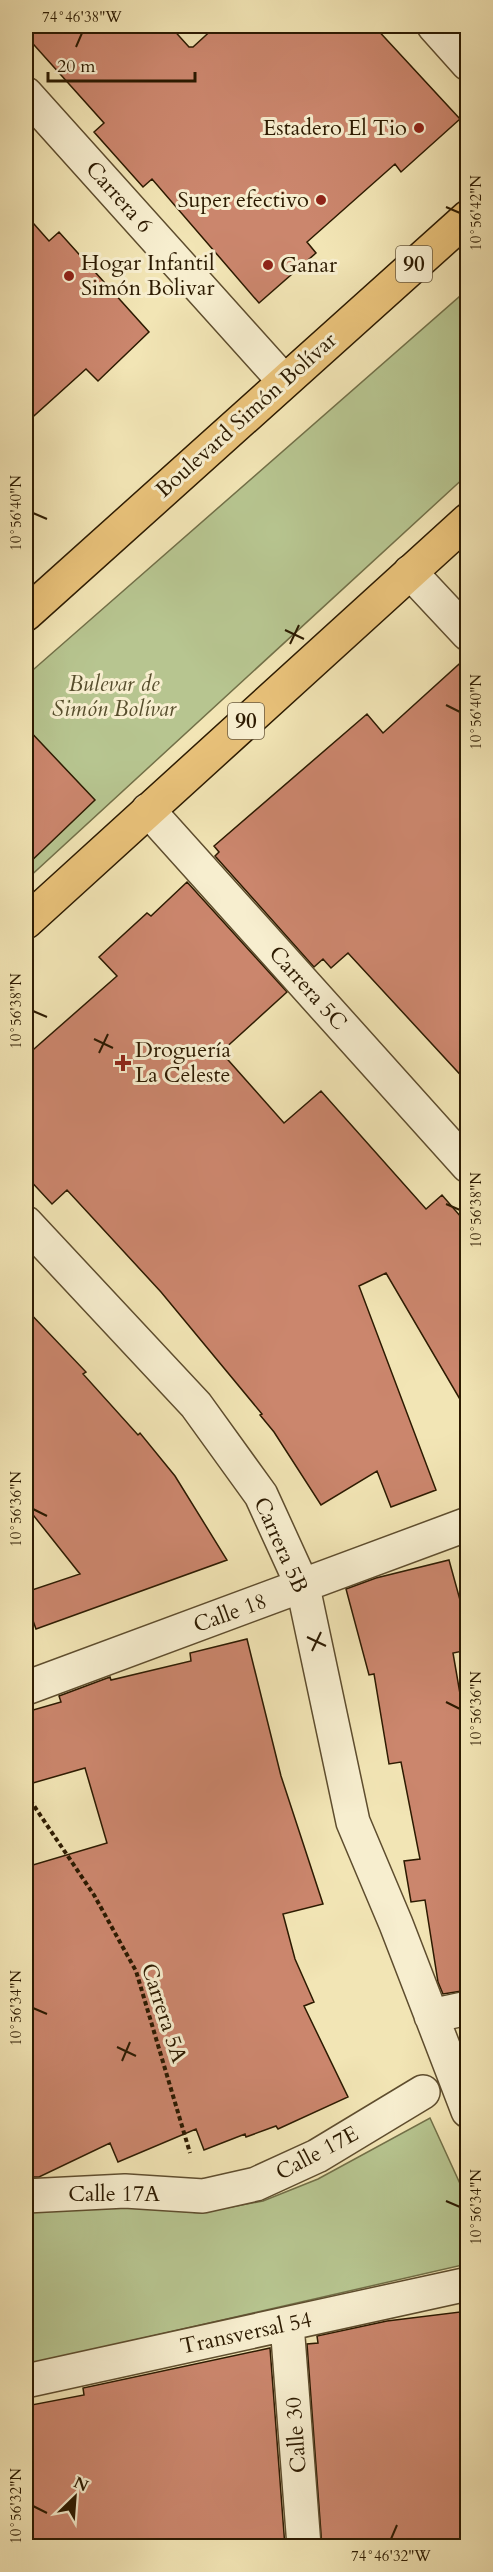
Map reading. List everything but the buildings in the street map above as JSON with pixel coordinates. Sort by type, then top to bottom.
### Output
[{"type":"highway","name":"Boulevard Simón Bolívar","points":[[26,614],[468,217]]},
{"type":"highway","name":"90","points":[[26,922],[468,520]]},
{"type":"street","points":[[434,26],[468,64]]},
{"type":"street","name":"Carrera 6","points":[[26,94],[284,381]]},
{"type":"street","points":[[410,572],[468,634]]},
{"type":"street","name":"Carrera 5C","points":[[148,810],[468,1166]]},
{"type":"street","name":"Carrera 5B","points":[[26,1223],[196,1405],[261,1495],[303,1587],[353,1822],[396,1924],[468,2111]]},
{"type":"street","name":"Calle 18","points":[[26,1688],[468,1524]]},
{"type":"street","points":[[436,2028],[468,2008]]},
{"type":"street","name":"Calle 17E","points":[[203,2196],[256,2184],[317,2156],[423,2092]]},
{"type":"street","name":"Calle 17A","points":[[26,2196],[125,2191],[203,2196]]},
{"type":"street","name":"Transversal 54","points":[[26,2381],[468,2284]]},
{"type":"street","name":"Calle 30","points":[[287,2324],[304,2547]]},
{"type":"path","name":"Carrera 5A","points":[[26,1794],[94,1895],[136,1971],[203,2196]]},
{"type":"green space","name":"Bulevar de Simón Bolívar","points":[[467,290],[467,475],[26,880],[26,676]]},
{"type":"green space","points":[[430,2118],[467,2199],[467,2264],[26,2365],[26,2210],[117,2205],[200,2213],[263,2201],[318,2179]]},
{"type":"place","name":"Estadero El Tio","points":[[419,128]]},
{"type":"place","name":"Super efectivo","points":[[321,200]]},
{"type":"place","name":"Ganar","points":[[268,265]]},
{"type":"place","name":"Hogar Infantil Simón Bolivar","points":[[69,276]]},
{"type":"place","name":"Droguería La Celeste","points":[[123,1063]]}]
